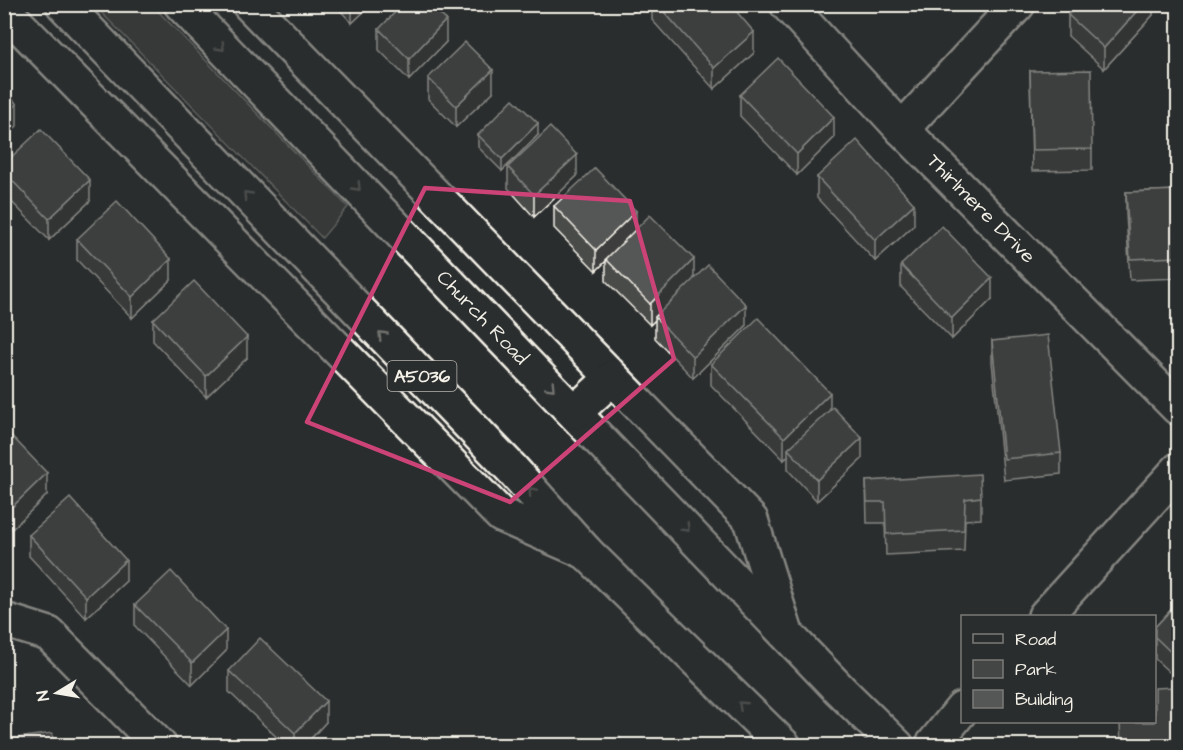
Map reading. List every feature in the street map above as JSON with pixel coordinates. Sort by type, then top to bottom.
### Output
[{"type":"main road","name":"A5036","points":[[63,4],[511,468],[586,552],[784,746]]},
{"type":"main road","name":"Church Road","points":[[181,4],[897,746]]},
{"type":"main road","name":"Church Road","points":[[249,4],[751,520],[785,630]]},
{"type":"main road","name":"Thirlmere Drive","points":[[787,4],[902,129],[1179,408]]},
{"type":"main road","points":[[902,129],[1018,4]]},
{"type":"main road","points":[[4,10],[501,515],[586,552]]},
{"type":"main road","points":[[575,412],[612,378]]},
{"type":"main road","points":[[1046,615],[1179,470]]},
{"type":"main road","points":[[4,620],[49,634],[160,746]]},
{"type":"main road","points":[[932,746],[961,712]]},
{"type":"highlighted area","points":[[425,188],[630,201],[674,359],[510,502],[307,422]]},
{"type":"green space","points":[[94,5],[152,5],[348,207],[322,238]]},
{"type":"building","points":[[403,4],[430,4],[446,20],[409,59],[379,29]]},
{"type":"building","points":[[657,4],[730,4],[754,32],[714,68]]},
{"type":"building","points":[[1077,4],[1143,4],[1104,48],[1068,15]]},
{"type":"building","points":[[465,42],[493,70],[456,106],[428,78]]},
{"type":"building","points":[[778,58],[834,117],[797,154],[740,95]]},
{"type":"building","points":[[1091,70],[1092,149],[1032,150],[1030,71]]},
{"type":"building","points":[[4,91],[17,104],[4,116]]},
{"type":"building","points":[[513,99],[538,123],[502,159],[478,135]]},
{"type":"building","points":[[550,127],[577,155],[534,195],[508,167]]},
{"type":"building","points":[[41,129],[90,180],[49,219],[4,172],[4,164]]},
{"type":"building","points":[[857,140],[914,204],[875,240],[817,177]]},
{"type":"building","points":[[595,168],[636,211],[596,250],[554,206]]},
{"type":"building","points":[[1179,190],[1179,257],[1130,259],[1126,192]]},
{"type":"building","points":[[117,201],[171,259],[132,297],[77,239]]},
{"type":"building","points":[[650,215],[694,259],[650,304],[606,259]]},
{"type":"building","points":[[942,226],[992,278],[952,318],[901,265]]},
{"type":"building","points":[[708,265],[746,305],[693,357],[655,317]]},
{"type":"building","points":[[194,281],[247,337],[206,376],[153,320]]},
{"type":"building","points":[[758,318],[830,393],[784,438],[711,364]]},
{"type":"building","points":[[1048,335],[1061,453],[1004,459],[992,341]]},
{"type":"building","points":[[833,407],[862,438],[817,480],[788,449]]},
{"type":"building","points":[[4,428],[47,473],[12,507],[4,500]]},
{"type":"building","points":[[980,474],[981,497],[965,499],[964,530],[886,534],[885,502],[867,502],[866,481]]},
{"type":"building","points":[[70,498],[126,560],[86,597],[29,535]]},
{"type":"building","points":[[171,571],[226,630],[192,663],[135,605]]},
{"type":"building","points":[[1179,601],[1179,660],[1156,638],[1156,626]]},
{"type":"building","points":[[260,638],[326,701],[295,733],[229,671]]},
{"type":"building","points":[[1175,687],[1177,746],[1121,746],[1120,723],[1156,723],[1156,688]]},
{"type":"building","points":[[52,733],[54,746],[4,746],[4,740]]},
{"type":"building","points":[[619,737],[629,746],[611,746]]}]
